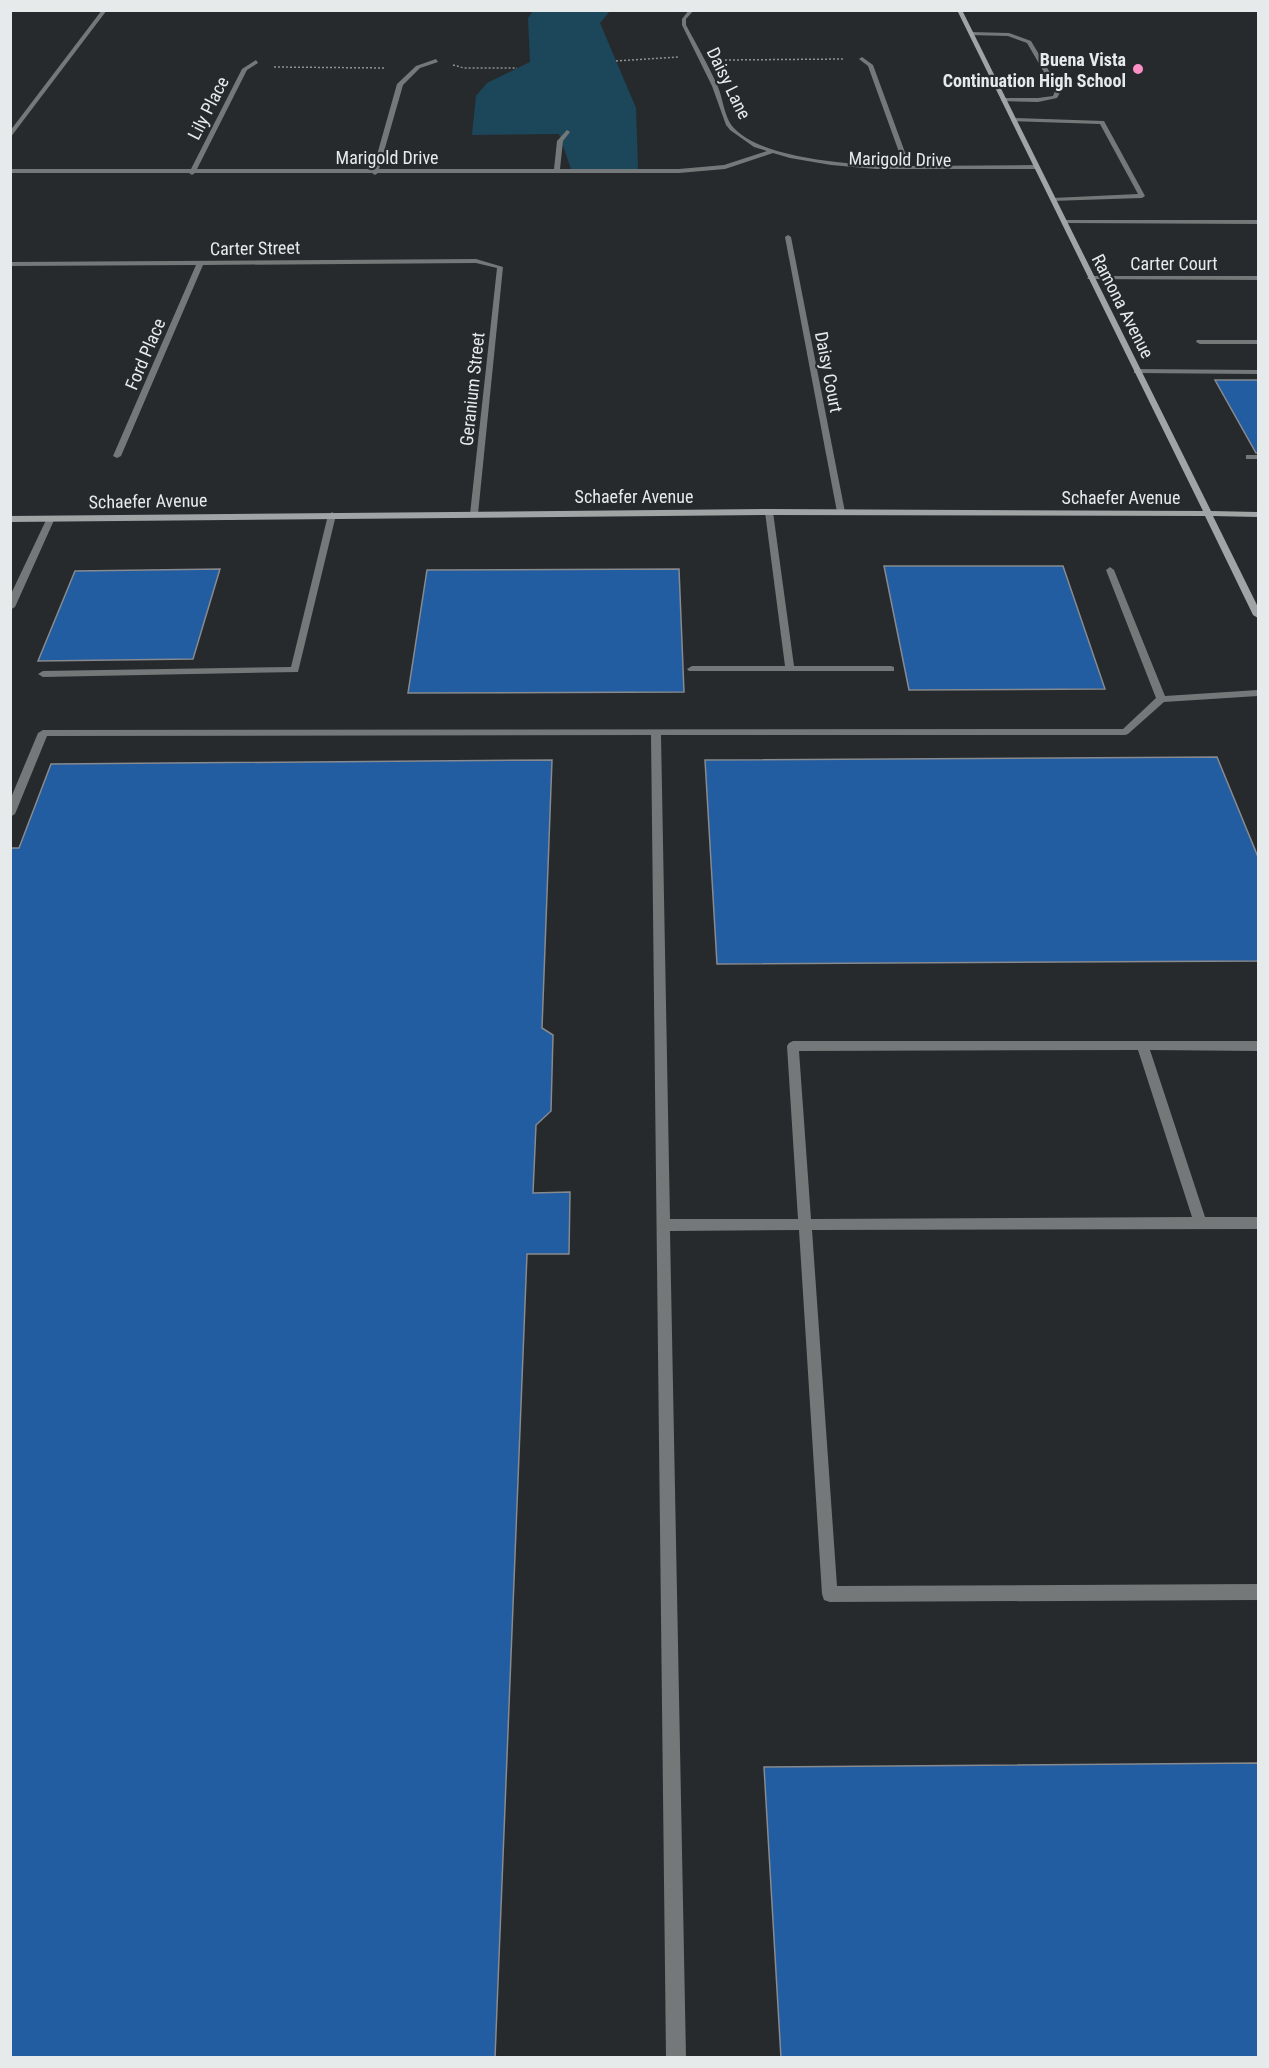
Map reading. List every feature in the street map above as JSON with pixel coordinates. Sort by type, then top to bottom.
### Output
[{"type":"main road","name":"Ramona Avenue","points":[[959,10],[1258,615]]},
{"type":"main road","name":"Schaefer Avenue","points":[[10,519],[769,512],[1258,514]]},
{"type":"street","points":[[10,136],[105,10]]},
{"type":"street","name":"Daisy Lane","points":[[692,10],[684,19],[684,25],[732,128],[748,140],[773,151]]},
{"type":"street","points":[[971,34],[1009,35],[1029,42],[1058,91],[1055,97],[1038,100],[1003,100]]},
{"type":"street","points":[[862,59],[870,65],[908,168]]},
{"type":"street","points":[[375,172],[400,84],[418,67],[436,61]]},
{"type":"street","name":"Lily Place","points":[[192,173],[245,69],[256,62]]},
{"type":"street","points":[[1013,120],[1102,122],[1142,196],[1053,200]]},
{"type":"street","points":[[557,172],[560,141],[567,132]]},
{"type":"street","name":"Marigold Drive","points":[[10,171],[192,173],[679,171],[726,167],[773,151],[825,163],[908,168],[1036,167]]},
{"type":"street","name":"Marigold Drive","points":[[762,155],[811,168],[847,173],[1040,175]]},
{"type":"street","points":[[1064,222],[1258,222]]},
{"type":"street","points":[[1250,222],[1258,233]]},
{"type":"street","name":"Daisy Court","points":[[788,237],[841,512]]},
{"type":"street","name":"Carter Street","points":[[10,264],[476,261],[500,267]]},
{"type":"street","name":"Ford Place","points":[[117,456],[200,264]]},
{"type":"street","name":"Geranium Street","points":[[474,514],[500,267]]},
{"type":"street","name":"Carter Court","points":[[1090,278],[1258,278]]},
{"type":"street","points":[[1200,342],[1258,342]]},
{"type":"street","points":[[1137,371],[1258,372]]},
{"type":"street","points":[[1249,457],[1258,457]]},
{"type":"street","points":[[769,512],[790,669]]},
{"type":"street","points":[[43,674],[295,670],[332,515]]},
{"type":"street","points":[[10,607],[51,518]]},
{"type":"street","points":[[1110,570],[1161,699]]},
{"type":"street","points":[[692,669],[891,669]]},
{"type":"street","points":[[10,814],[43,733],[1125,732],[1161,699],[1258,693]]},
{"type":"street","points":[[656,732],[676,2058]]},
{"type":"street","points":[[1142,1045],[1200,1223]]},
{"type":"street","points":[[1258,1046],[793,1046],[830,1594],[1258,1592]]},
{"type":"street","points":[[663,1225],[1258,1223]]},
{"type":"path","points":[[616,61],[682,57],[701,60],[862,59]]},
{"type":"shaded area","points":[[533,11],[610,11],[600,23],[636,108],[638,169],[571,169],[559,134],[472,135],[476,96],[487,83],[530,62],[528,18]]},
{"type":"building","points":[[1215,380],[1258,380],[1258,453],[1256,453]]},
{"type":"building","points":[[884,566],[1063,566],[1105,689],[909,690]]},
{"type":"building","points":[[220,569],[193,659],[38,661],[75,571]]},
{"type":"building","points":[[679,569],[684,692],[408,693],[427,570]]},
{"type":"building","points":[[1217,757],[1258,857],[1258,961],[717,964],[705,760]]},
{"type":"building","points":[[552,760],[542,1028],[553,1035],[551,1111],[536,1125],[533,1193],[570,1192],[569,1254],[527,1254],[495,2058],[10,2058],[10,848],[19,848],[51,764]]},
{"type":"building","points":[[1258,1763],[1258,2058],[781,2058],[764,1767]]},
{"type":"place","name":"Buena Vista Continuation High School","points":[[1138,69]]}]
